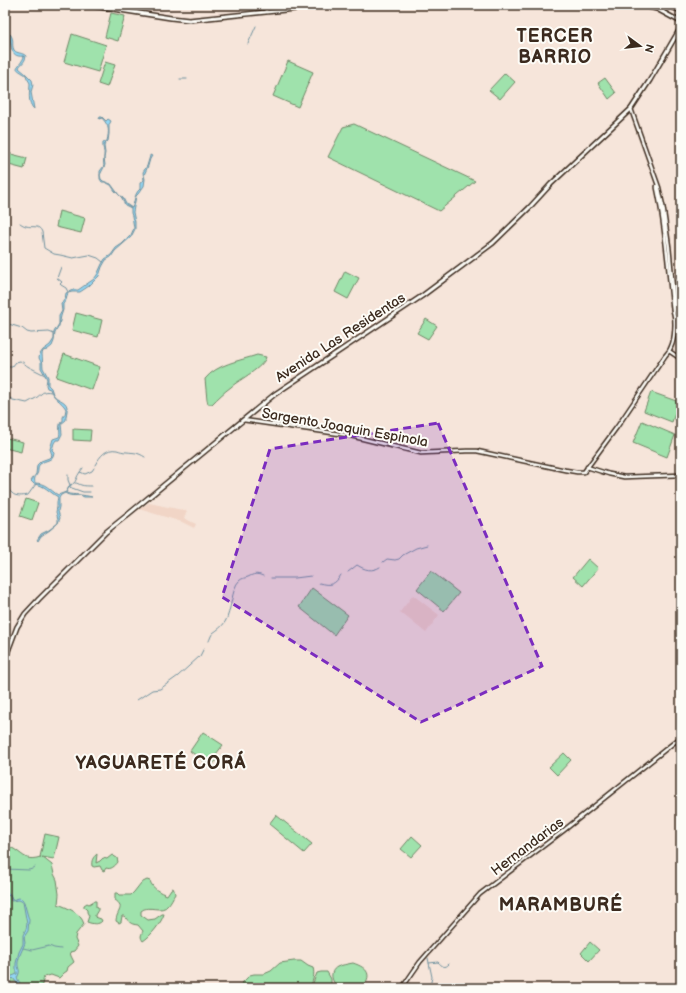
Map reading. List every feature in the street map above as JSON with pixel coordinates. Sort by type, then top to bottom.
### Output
[{"type":"main road","points":[[88,5],[189,20],[334,5]]},
{"type":"main road","points":[[614,5],[649,7],[657,9],[681,22]]},
{"type":"main road","points":[[649,7],[661,5]]},
{"type":"main road","points":[[666,5],[681,11]]},
{"type":"main road","name":"Avenida Las Residentas","points":[[5,659],[19,622],[25,614],[106,532],[275,394],[422,296],[493,243],[551,184],[631,108],[650,80],[681,27]]},
{"type":"street","points":[[263,12],[269,5]]},
{"type":"street","points":[[663,12],[666,5]]},
{"type":"street","points":[[586,469],[669,352],[673,342],[674,312],[672,309],[666,248],[657,188],[658,186],[631,108]]},
{"type":"street","points":[[674,320],[681,310]]},
{"type":"street","points":[[669,352],[681,359]]},
{"type":"street","name":"Sargento Joaquin Espinola","points":[[243,420],[347,435],[419,453],[477,451],[581,473],[586,469],[624,477],[681,475]]},
{"type":"street","name":"Hernandarias","points":[[402,988],[420,962],[480,894],[563,831],[681,736]]},
{"type":"highlighted area","points":[[438,423],[542,666],[421,722],[222,597],[270,449]]},
{"type":"shaded area","points":[[149,503],[187,511],[184,518],[196,524],[194,528],[182,522],[139,509]]},
{"type":"shaded area","points":[[413,595],[439,615],[426,633],[400,612]]},
{"type":"green space","points":[[111,13],[125,16],[118,41],[105,37]]},
{"type":"green space","points":[[72,34],[106,45],[98,72],[64,62]]},
{"type":"green space","points":[[288,61],[313,72],[298,107],[273,96]]},
{"type":"green space","points":[[105,62],[115,65],[107,87],[98,84]]},
{"type":"green space","points":[[505,73],[515,82],[500,99],[489,90]]},
{"type":"green space","points":[[605,78],[616,93],[609,99],[598,83]]},
{"type":"green space","points":[[354,124],[475,181],[439,211],[328,157],[343,127]]},
{"type":"green space","points":[[7,153],[27,158],[24,169],[5,164]]},
{"type":"green space","points":[[59,211],[85,218],[81,233],[56,227]]},
{"type":"green space","points":[[345,271],[359,278],[348,299],[335,292]]},
{"type":"green space","points":[[76,313],[102,320],[98,337],[72,330]]},
{"type":"green space","points":[[426,319],[437,326],[428,339],[417,333]]},
{"type":"green space","points":[[64,354],[100,367],[92,390],[56,377]]},
{"type":"green space","points":[[257,355],[266,357],[261,365],[228,389],[212,404],[208,404],[205,379],[210,374],[222,366]]},
{"type":"green space","points":[[651,392],[679,402],[672,422],[644,411]]},
{"type":"green space","points":[[642,421],[675,435],[667,457],[633,443]]},
{"type":"green space","points":[[73,429],[91,430],[90,441],[73,440]]},
{"type":"green space","points":[[7,438],[23,442],[21,452],[5,448]]},
{"type":"green space","points":[[26,499],[38,503],[32,520],[20,516]]},
{"type":"green space","points":[[588,559],[598,568],[583,586],[573,577]]},
{"type":"green space","points":[[431,571],[459,593],[444,611],[417,589]]},
{"type":"green space","points":[[312,588],[348,615],[334,635],[299,607]]},
{"type":"green space","points":[[203,732],[223,745],[216,754],[219,756],[211,767],[190,751]]},
{"type":"green space","points":[[564,753],[571,760],[557,775],[549,767]]},
{"type":"green space","points":[[276,815],[312,844],[304,853],[269,824]]},
{"type":"green space","points":[[45,834],[59,837],[54,859],[42,857],[52,865],[57,880],[59,894],[58,904],[77,914],[84,924],[76,934],[75,939],[78,946],[74,951],[70,952],[74,962],[68,967],[67,971],[59,978],[51,975],[44,977],[41,988],[16,988],[19,986],[16,982],[9,982],[5,978],[5,844],[26,858],[32,859],[41,857]]},
{"type":"green space","points":[[412,836],[422,845],[411,857],[401,849]]},
{"type":"green space","points":[[97,854],[96,863],[103,858],[107,859],[112,855],[117,858],[118,862],[113,867],[106,868],[104,871],[100,866],[92,866],[94,856]]},
{"type":"green space","points":[[147,880],[150,881],[151,884],[161,893],[167,895],[173,888],[175,894],[165,908],[147,908],[141,911],[141,915],[148,920],[155,919],[164,914],[155,929],[143,941],[141,936],[143,931],[138,925],[131,923],[124,916],[122,916],[121,922],[119,923],[116,921],[120,910],[120,905],[115,900],[115,893],[119,895],[131,895],[141,883]]},
{"type":"green space","points":[[96,901],[96,907],[98,908],[95,917],[101,919],[102,921],[97,924],[87,922],[89,916],[84,907],[87,903],[89,904]]},
{"type":"green space","points":[[590,942],[599,950],[589,961],[581,953]]},
{"type":"green space","points":[[301,961],[313,968],[313,979],[308,988],[233,988],[239,986],[250,975],[264,974],[271,971],[280,963]]},
{"type":"green space","points":[[353,963],[362,967],[367,972],[368,976],[365,983],[362,988],[340,988],[335,984],[332,978],[334,969],[339,966]]},
{"type":"green space","points":[[327,972],[331,979],[331,987],[334,988],[311,988],[317,973]]},
{"type":"water","points":[[10,34],[14,50],[26,56],[19,68],[32,80],[33,85],[31,92],[34,109],[30,104],[30,83],[26,75],[17,69],[24,57],[15,55],[13,52]]},
{"type":"water","points":[[100,117],[102,117],[106,121],[108,119],[111,121],[109,125],[108,141],[104,146],[104,158],[103,143],[107,141],[108,127],[102,118],[99,119]]},
{"type":"water","points":[[150,155],[152,156],[144,175],[145,179],[144,186],[136,196],[133,212],[135,229],[131,237],[106,260],[99,276],[89,286],[80,292],[68,293],[63,304],[63,310],[59,326],[55,333],[54,341],[52,346],[43,351],[42,354],[43,368],[48,377],[48,385],[54,396],[63,401],[66,405],[67,411],[66,420],[61,424],[62,434],[59,440],[56,440],[54,443],[52,450],[54,452],[53,455],[51,459],[42,462],[39,465],[35,483],[45,485],[58,495],[66,492],[72,484],[66,493],[80,495],[72,496],[65,493],[61,495],[59,498],[58,511],[60,518],[58,523],[56,512],[58,497],[44,487],[34,484],[31,481],[36,474],[37,465],[52,455],[50,449],[53,439],[59,437],[60,424],[63,421],[66,409],[53,396],[50,389],[47,388],[47,379],[41,368],[39,358],[40,354],[54,339],[54,332],[59,324],[59,316],[62,311],[61,304],[65,299],[66,293],[73,290],[78,290],[94,279],[105,259],[131,235],[134,228],[131,208],[125,205],[119,195],[123,198],[126,204],[132,208],[136,195],[140,189],[140,183],[144,180],[143,172],[147,166]]},
{"type":"water","points":[[104,158],[105,165],[100,175],[100,171],[104,166]]},
{"type":"water","points":[[100,175],[101,179],[111,184],[119,195],[111,185],[102,182],[100,179]]},
{"type":"water","points":[[58,523],[41,536],[38,541],[37,540],[41,534]]},
{"type":"water","points":[[5,892],[10,894],[12,900],[19,898],[22,899],[24,902],[29,920],[28,931],[24,937],[25,943],[18,962],[19,971],[17,978],[21,985],[20,988],[18,988],[17,983],[13,978],[9,982],[5,982],[5,976],[7,979],[17,974],[16,963],[23,944],[23,935],[27,924],[23,902],[19,900],[11,901],[10,896],[5,894]]},
{"type":"waterway","points":[[248,44],[256,26]]},
{"type":"waterway","points":[[180,79],[187,79]]},
{"type":"waterway","points":[[20,223],[28,227],[39,228],[42,232],[44,248],[54,254],[73,258],[89,255],[98,258],[103,262]]},
{"type":"waterway","points":[[61,267],[57,278],[62,282],[60,284],[66,288],[68,292]]},
{"type":"waterway","points":[[5,323],[22,328],[31,333],[49,332],[54,334]]},
{"type":"waterway","points":[[5,367],[12,367],[16,362],[20,361],[45,375]]},
{"type":"waterway","points":[[5,395],[13,400],[27,403],[44,392],[51,392]]},
{"type":"waterway","points":[[95,465],[101,456],[110,450],[136,453],[145,457]]},
{"type":"waterway","points":[[80,472],[83,468]]},
{"type":"waterway","points":[[73,484],[80,472],[85,474],[92,471],[94,468]]},
{"type":"waterway","points":[[68,475],[70,485]]},
{"type":"waterway","points":[[75,483],[83,486],[91,486]]},
{"type":"waterway","points":[[8,488],[15,495],[28,495],[36,484]]},
{"type":"waterway","points":[[69,487],[83,492],[90,492]]},
{"type":"waterway","points":[[383,562],[387,559],[399,559],[416,548],[427,545]]},
{"type":"waterway","points":[[348,572],[357,565],[368,570],[374,570],[380,567]]},
{"type":"waterway","points":[[209,641],[212,634],[225,622],[229,613],[235,589],[239,581],[254,575],[259,574],[263,576]]},
{"type":"waterway","points":[[319,583],[332,584],[337,581],[341,575]]},
{"type":"waterway","points":[[271,578],[311,576]]},
{"type":"waterway","points":[[137,700],[152,690],[160,689],[178,676],[200,656],[204,648]]},
{"type":"waterway","points":[[5,869],[29,870],[35,867]]},
{"type":"waterway","points":[[23,948],[32,950],[49,946],[61,949]]},
{"type":"waterway","points":[[426,988],[431,982],[432,977],[428,958]]},
{"type":"waterway","points":[[429,963],[438,962],[445,967],[449,964]]},
{"type":"district","name":"TERCER BARRIO","points":[[555,46]]},
{"type":"district","name":"YAGUARETÉ CORÁ","points":[[161,763]]},
{"type":"district","name":"MARAMBURÉ","points":[[561,905]]}]
